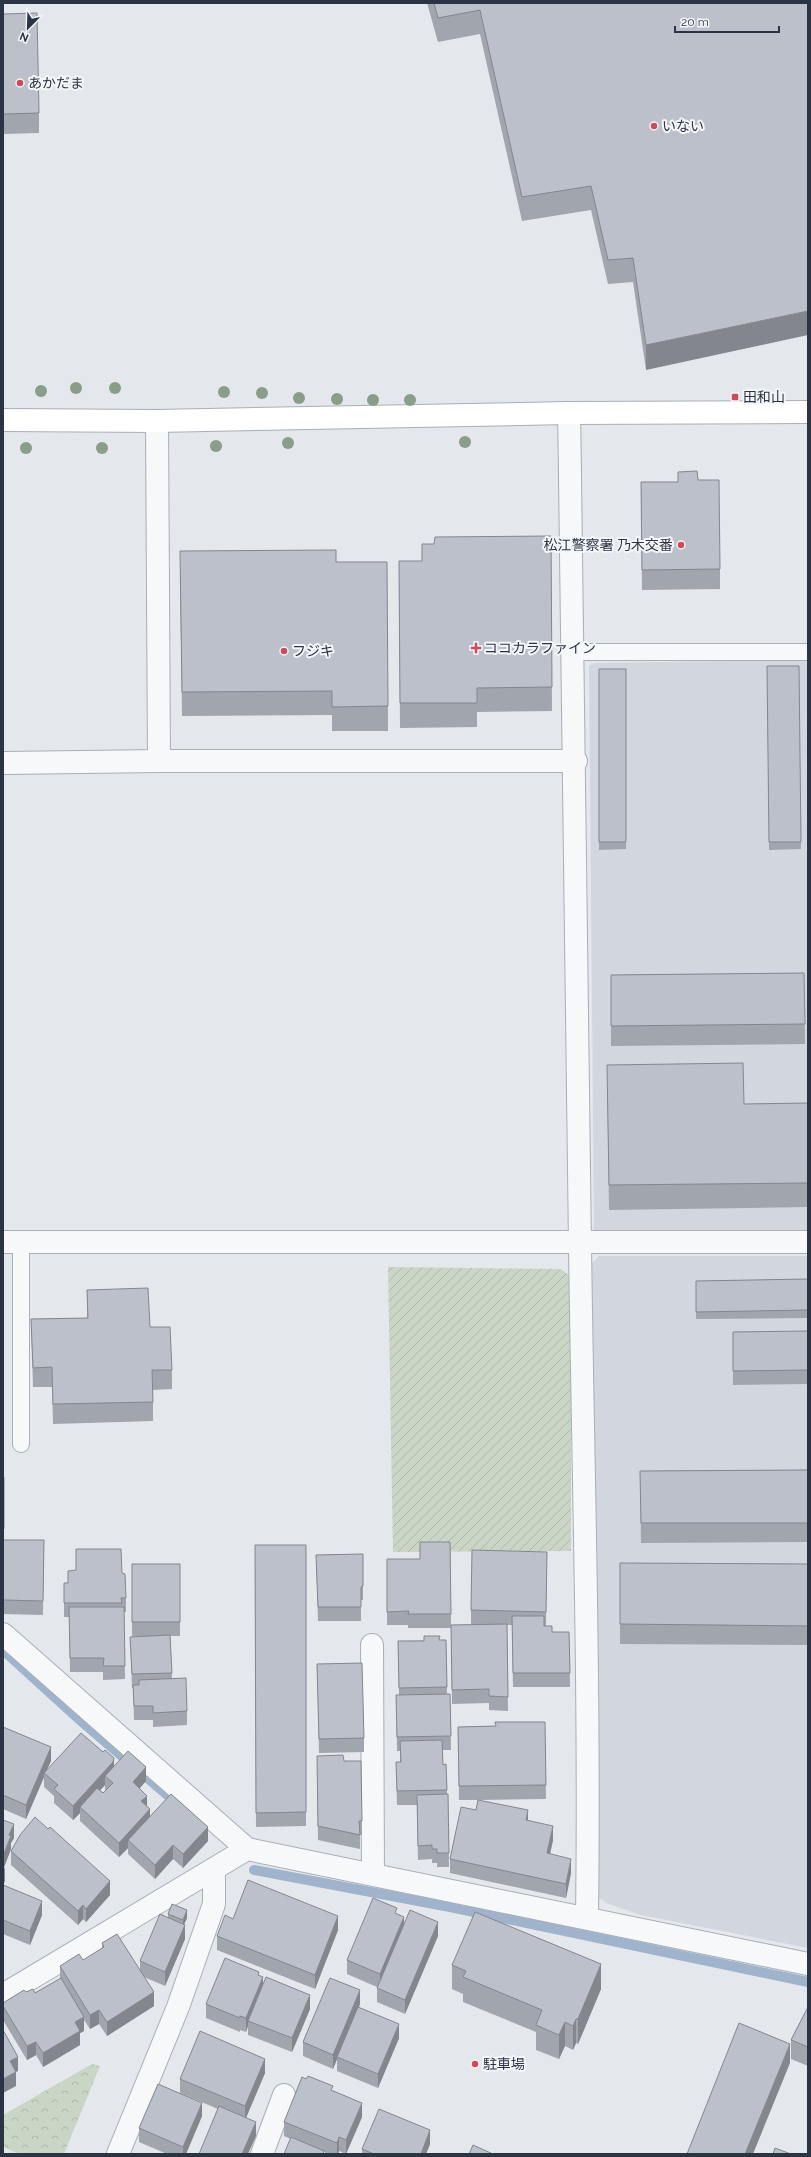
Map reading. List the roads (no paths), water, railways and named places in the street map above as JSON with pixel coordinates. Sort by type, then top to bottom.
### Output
[{"type":"street","points":[[3,420],[157,421],[569,413],[808,412]]},
{"type":"street","points":[[569,413],[576,761],[580,1241],[589,1794],[587,1918]]},
{"type":"street","points":[[157,421],[159,761]]},
{"type":"street","points":[[3,763],[159,761],[576,761]]},
{"type":"street","points":[[12,1242],[808,1242]]},
{"type":"street","points":[[3,1634],[247,1849],[808,1964]]},
{"type":"street","points":[[372,1645],[373,1875]]},
{"type":"street","points":[[3,1995],[247,1849]]},
{"type":"street","points":[[118,2154],[178,2007],[214,1904],[214,1870]]},
{"type":"street","points":[[262,2154],[284,2095]]},
{"type":"lane","points":[[574,652],[808,652]]},
{"type":"lane","points":[[12,1242],[21,1444]]},
{"type":"waterway","points":[[3,1650],[81,1721],[179,1805]]},
{"type":"waterway","points":[[254,1870],[450,1907],[808,1982]]},
{"type":"place","name":"あかだま","points":[[20,83]]},
{"type":"place","name":"いない","points":[[654,126]]},
{"type":"place","name":"田和山","points":[[735,397]]},
{"type":"place","name":"松江警察署 乃木交番","points":[[681,545]]},
{"type":"place","name":"ココカラファイン","points":[[476,648]]},
{"type":"place","name":"フジキ","points":[[284,651]]},
{"type":"place","name":"駐車場","points":[[475,2064]]}]
